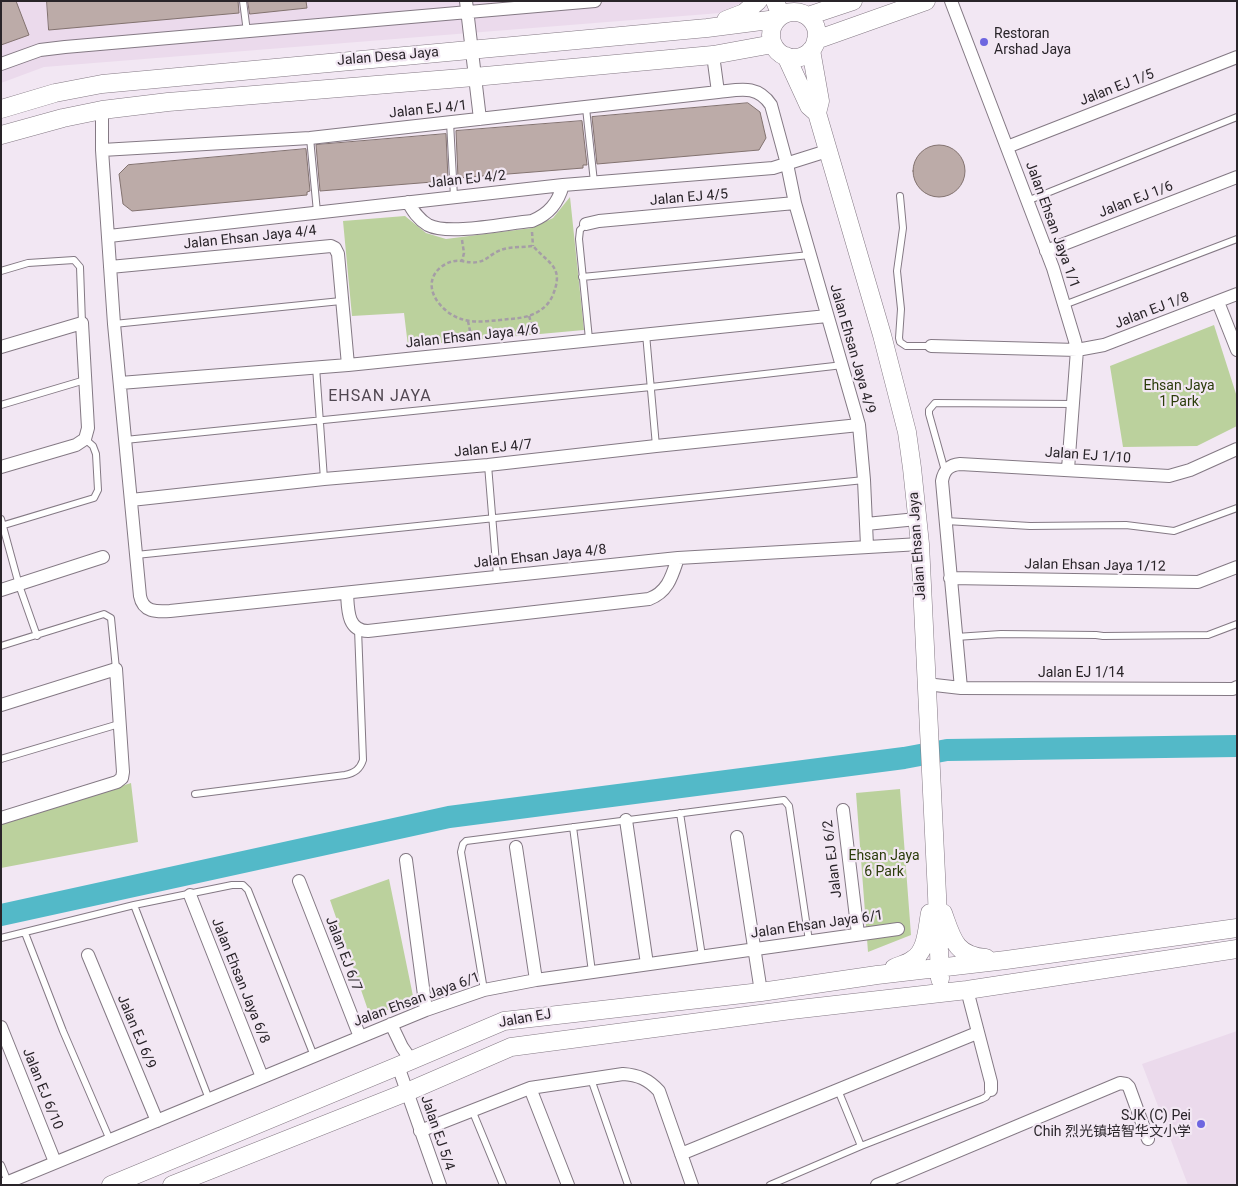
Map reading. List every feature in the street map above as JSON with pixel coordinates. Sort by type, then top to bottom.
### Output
[{"type":"main road","points":[[708,28],[744,13],[758,1]]},
{"type":"main road","points":[[853,1],[794,12],[778,12],[771,34],[779,50],[800,57],[814,45],[926,1]]},
{"type":"main road","points":[[802,10],[816,29],[814,45]]},
{"type":"main road","name":"Jalan Desa Jaya","points":[[1,109],[55,93],[102,84],[708,28],[778,12]]},
{"type":"main road","points":[[652,33],[652,60]]},
{"type":"main road","name":"Jalan Ehsan Jaya","points":[[814,45],[820,101],[817,113],[827,152],[867,281],[907,432],[920,544],[937,888],[940,992]]},
{"type":"main road","name":"Jalan Desa Jaya","points":[[1,135],[63,118],[102,110],[188,100],[779,50]]},
{"type":"main road","name":"Jalan Ehsan Jaya","points":[[779,50],[809,106],[817,113]]},
{"type":"main road","points":[[937,888],[952,936],[959,948],[972,957],[1006,960],[1237,928]]},
{"type":"main road","points":[[877,975],[913,960],[920,952],[925,940],[937,888]]},
{"type":"main road","name":"Jalan EJ","points":[[172,1185],[407,1092],[511,1047],[966,990],[1237,949]]},
{"type":"main road","name":"Jalan EJ","points":[[111,1185],[510,1019],[761,992],[877,975],[1006,960]]},
{"type":"street","points":[[1,64],[51,48],[247,32],[467,7],[594,1]]},
{"type":"street","name":"Jalan Ehsan Jaya 1/1","points":[[951,1],[1046,251],[1077,350],[1068,469]]},
{"type":"street","points":[[467,7],[480,120]]},
{"type":"street","points":[[713,55],[718,92]]},
{"type":"street","name":"Jalan EJ 1/5","points":[[1007,147],[1237,57]]},
{"type":"street","name":"Jalan EJ 4/1","points":[[102,150],[310,138],[746,89],[756,91]]},
{"type":"street","name":"Jalan Ehsan Jaya 4/9","points":[[756,91],[766,98],[771,105],[787,164],[795,203],[859,425],[867,546]]},
{"type":"street","points":[[102,110],[102,150],[114,324],[136,555]]},
{"type":"street","name":"Jalan EJ 4/2","points":[[109,236],[594,182],[772,168],[827,152]]},
{"type":"street","name":"Jalan EJ 1/6","points":[[1046,251],[1237,177]]},
{"type":"street","points":[[408,202],[419,218],[428,225],[444,230],[460,229],[532,221],[546,213],[557,201],[563,186]]},
{"type":"street","name":"Jalan EJ 4/5","points":[[586,224],[598,221],[795,203]]},
{"type":"street","name":"Jalan Ehsan Jaya 4/4","points":[[110,267],[332,246],[338,254],[348,365]]},
{"type":"street","name":"Jalan EJ 1/8","points":[[931,346],[1077,350],[1104,345],[1237,294]]},
{"type":"street","points":[[1218,302],[1237,350]]},
{"type":"street","name":"Jalan Ehsan Jaya 4/6","points":[[120,384],[474,353],[589,339],[827,316]]},
{"type":"street","points":[[1,347],[82,323],[88,428],[80,442],[1,467]]},
{"type":"street","name":"Jalan EJ 4/7","points":[[131,500],[324,479],[488,465],[859,425]]},
{"type":"street","name":"Jalan EJ 1/10","points":[[944,476],[950,467],[960,464],[1169,476],[1190,470],[1237,449]]},
{"type":"street","points":[[944,476],[950,578],[961,688]]},
{"type":"street","points":[[866,524],[917,519]]},
{"type":"street","name":"Jalan Ehsan Jaya 4/8","points":[[136,555],[141,601],[152,612],[165,612],[678,558],[920,544]]},
{"type":"street","points":[[1,590],[103,557]]},
{"type":"street","points":[[347,593],[349,616],[354,626],[358,630],[368,632],[649,599],[662,592],[667,586],[678,558]]},
{"type":"street","name":"Jalan Ehsan Jaya 1/12","points":[[950,578],[1198,582],[1237,567]]},
{"type":"street","points":[[1,705],[116,669],[123,772],[122,778],[116,782],[1,818]]},
{"type":"street","name":"Jalan EJ 1/14","points":[[926,684],[961,688],[1233,689],[1237,687]]},
{"type":"street","name":"Jalan EJ 6/2","points":[[843,810],[858,934]]},
{"type":"street","points":[[626,820],[648,964]]},
{"type":"street","points":[[737,837],[761,992]]},
{"type":"street","points":[[516,847],[536,980]]},
{"type":"street","points":[[406,860],[426,1010]]},
{"type":"street","name":"Jalan EJ 6/7","points":[[299,881],[360,1037]]},
{"type":"street","name":"Jalan Ehsan Jaya 6/8","points":[[190,895],[262,1077]]},
{"type":"street","name":"Jalan Ehsan Jaya 6/1","points":[[5,1183],[391,1024],[484,990],[536,980],[898,929]]},
{"type":"street","name":"Jalan EJ 6/9","points":[[88,955],[157,1120]]},
{"type":"street","points":[[966,990],[991,1082],[991,1090]]},
{"type":"street","name":"Jalan EJ 5/4","points":[[391,1024],[402,1047],[407,1092],[440,1185]]},
{"type":"street","name":"Jalan EJ 6/10","points":[[1,1026],[55,1162]]},
{"type":"street","points":[[681,1154],[977,1032]]},
{"type":"street","points":[[420,1131],[530,1088],[623,1074],[641,1077],[651,1082],[659,1091],[692,1185]]},
{"type":"street","points":[[877,1185],[1120,1083],[1126,1084],[1129,1087],[1148,1139]]},
{"type":"street","points":[[530,1088],[568,1185]]},
{"type":"lane","points":[[243,1],[247,32]]},
{"type":"lane","points":[[586,108],[594,182]]},
{"type":"lane","points":[[1027,201],[1237,117]]},
{"type":"lane","points":[[450,122],[454,197]]},
{"type":"lane","points":[[310,138],[317,212]]},
{"type":"lane","points":[[900,196],[902,228],[897,271],[901,309],[900,342],[906,346],[931,346]]},
{"type":"lane","points":[[586,224],[580,230],[579,239],[589,339]]},
{"type":"lane","points":[[1064,305],[1237,239]]},
{"type":"lane","points":[[582,277],[810,255]]},
{"type":"lane","points":[[1,271],[28,263],[74,260],[80,267],[82,323]]},
{"type":"lane","points":[[114,324],[341,301]]},
{"type":"lane","points":[[646,334],[656,446]]},
{"type":"lane","points":[[125,440],[652,388],[843,365]]},
{"type":"lane","points":[[316,367],[318,420],[324,479]]},
{"type":"lane","points":[[1,405],[85,380]]},
{"type":"lane","points":[[944,476],[929,414],[935,404],[1073,404]]},
{"type":"lane","points":[[37,636],[19,585],[2,524],[91,500],[96,496],[98,490],[95,450],[90,442],[80,442]]},
{"type":"lane","points":[[488,465],[497,576]]},
{"type":"lane","points":[[136,555],[864,480]]},
{"type":"lane","points":[[946,521],[1030,526],[1126,525],[1174,531],[1237,508]]},
{"type":"lane","points":[[1,646],[37,636],[100,614],[108,615],[111,618],[116,669]]},
{"type":"lane","points":[[956,637],[1001,634],[1103,636],[1208,635],[1237,624]]},
{"type":"lane","points":[[195,794],[345,775],[356,771],[361,766],[363,760],[358,630]]},
{"type":"lane","points":[[1,759],[119,724]]},
{"type":"lane","points":[[484,990],[461,852],[466,841],[782,800],[789,806],[809,941]]},
{"type":"lane","points":[[680,813],[702,956]]},
{"type":"lane","points":[[573,827],[592,972]]},
{"type":"lane","points":[[1,938],[134,905],[240,884],[246,887],[314,1056]]},
{"type":"lane","points":[[134,905],[209,1099]]},
{"type":"lane","points":[[25,932],[63,1031],[110,1140]]},
{"type":"lane","points":[[591,1079],[628,1185]]},
{"type":"lane","points":[[837,1089],[861,1146]]},
{"type":"lane","points":[[770,1185],[861,1146],[982,1099],[991,1090]]},
{"type":"lane","points":[[472,1110],[503,1185]]},
{"type":"lane","points":[[1,1165],[5,1183]]},
{"type":"path","points":[[460,229],[464,253],[462,262]]},
{"type":"path","points":[[533,246],[549,260],[555,269],[557,278],[555,288],[547,306],[529,316],[468,321],[451,314],[432,293],[431,283],[438,270],[454,260],[462,262],[476,264],[492,254],[508,248],[533,246]]},
{"type":"path","points":[[529,316],[539,346]]},
{"type":"path","points":[[468,321],[474,353]]},
{"type":"shaded area","points":[[1,1],[745,1],[720,13],[44,67],[1,83]]},
{"type":"shaded area","name":"SJK (C) Pei Chih 烈光镇培智华文小学","points":[[1237,1031],[1237,1185],[1188,1185],[1142,1064]]},
{"type":"green space","points":[[570,197],[584,330],[408,346],[404,313],[352,316],[343,221],[405,216],[426,233],[446,239],[532,228],[553,218]]},
{"type":"green space","name":"Ehsan Jaya 1 Park","points":[[1214,325],[1237,397],[1237,426],[1197,446],[1123,447],[1110,366]]},
{"type":"green space","points":[[131,783],[138,842],[1,868],[1,824]]},
{"type":"green space","name":"Ehsan Jaya 6 Park","points":[[900,789],[911,935],[868,952],[856,793]]},
{"type":"green space","points":[[389,879],[414,1001],[370,1016],[330,900]]},
{"type":"building","points":[[1,1],[16,1],[29,35],[1,45]]},
{"type":"building","points":[[47,1],[238,1],[239,13],[49,30]]},
{"type":"building","points":[[248,1],[306,1],[307,8],[250,14]]},
{"type":"building","points":[[748,103],[760,112],[766,138],[759,150],[597,164],[592,117]]},
{"type":"building","points":[[582,121],[587,165],[583,165],[583,168],[458,178],[456,131]]},
{"type":"building","points":[[446,134],[448,179],[445,181],[320,191],[316,145]]},
{"type":"building","points":[[934,145],[944,145],[958,152],[965,166],[965,176],[958,190],[944,197],[934,197],[924,193],[917,186],[913,176],[913,166],[917,156],[924,149]]},
{"type":"building","points":[[306,149],[310,191],[307,192],[307,195],[132,211],[123,204],[119,174],[128,165]]},
{"type":"waterway","points":[[1,915],[449,817],[904,758],[947,750],[1237,746]]},
{"type":"place","name":"Restoran Arshad Jaya","points":[[984,42]]},
{"type":"place","name":"SJK (C) Pei Chih 烈光镇培智华文小学","points":[[1201,1124]]},
{"type":"district","name":"EHSAN JAYA","points":[[380,397]]}]
